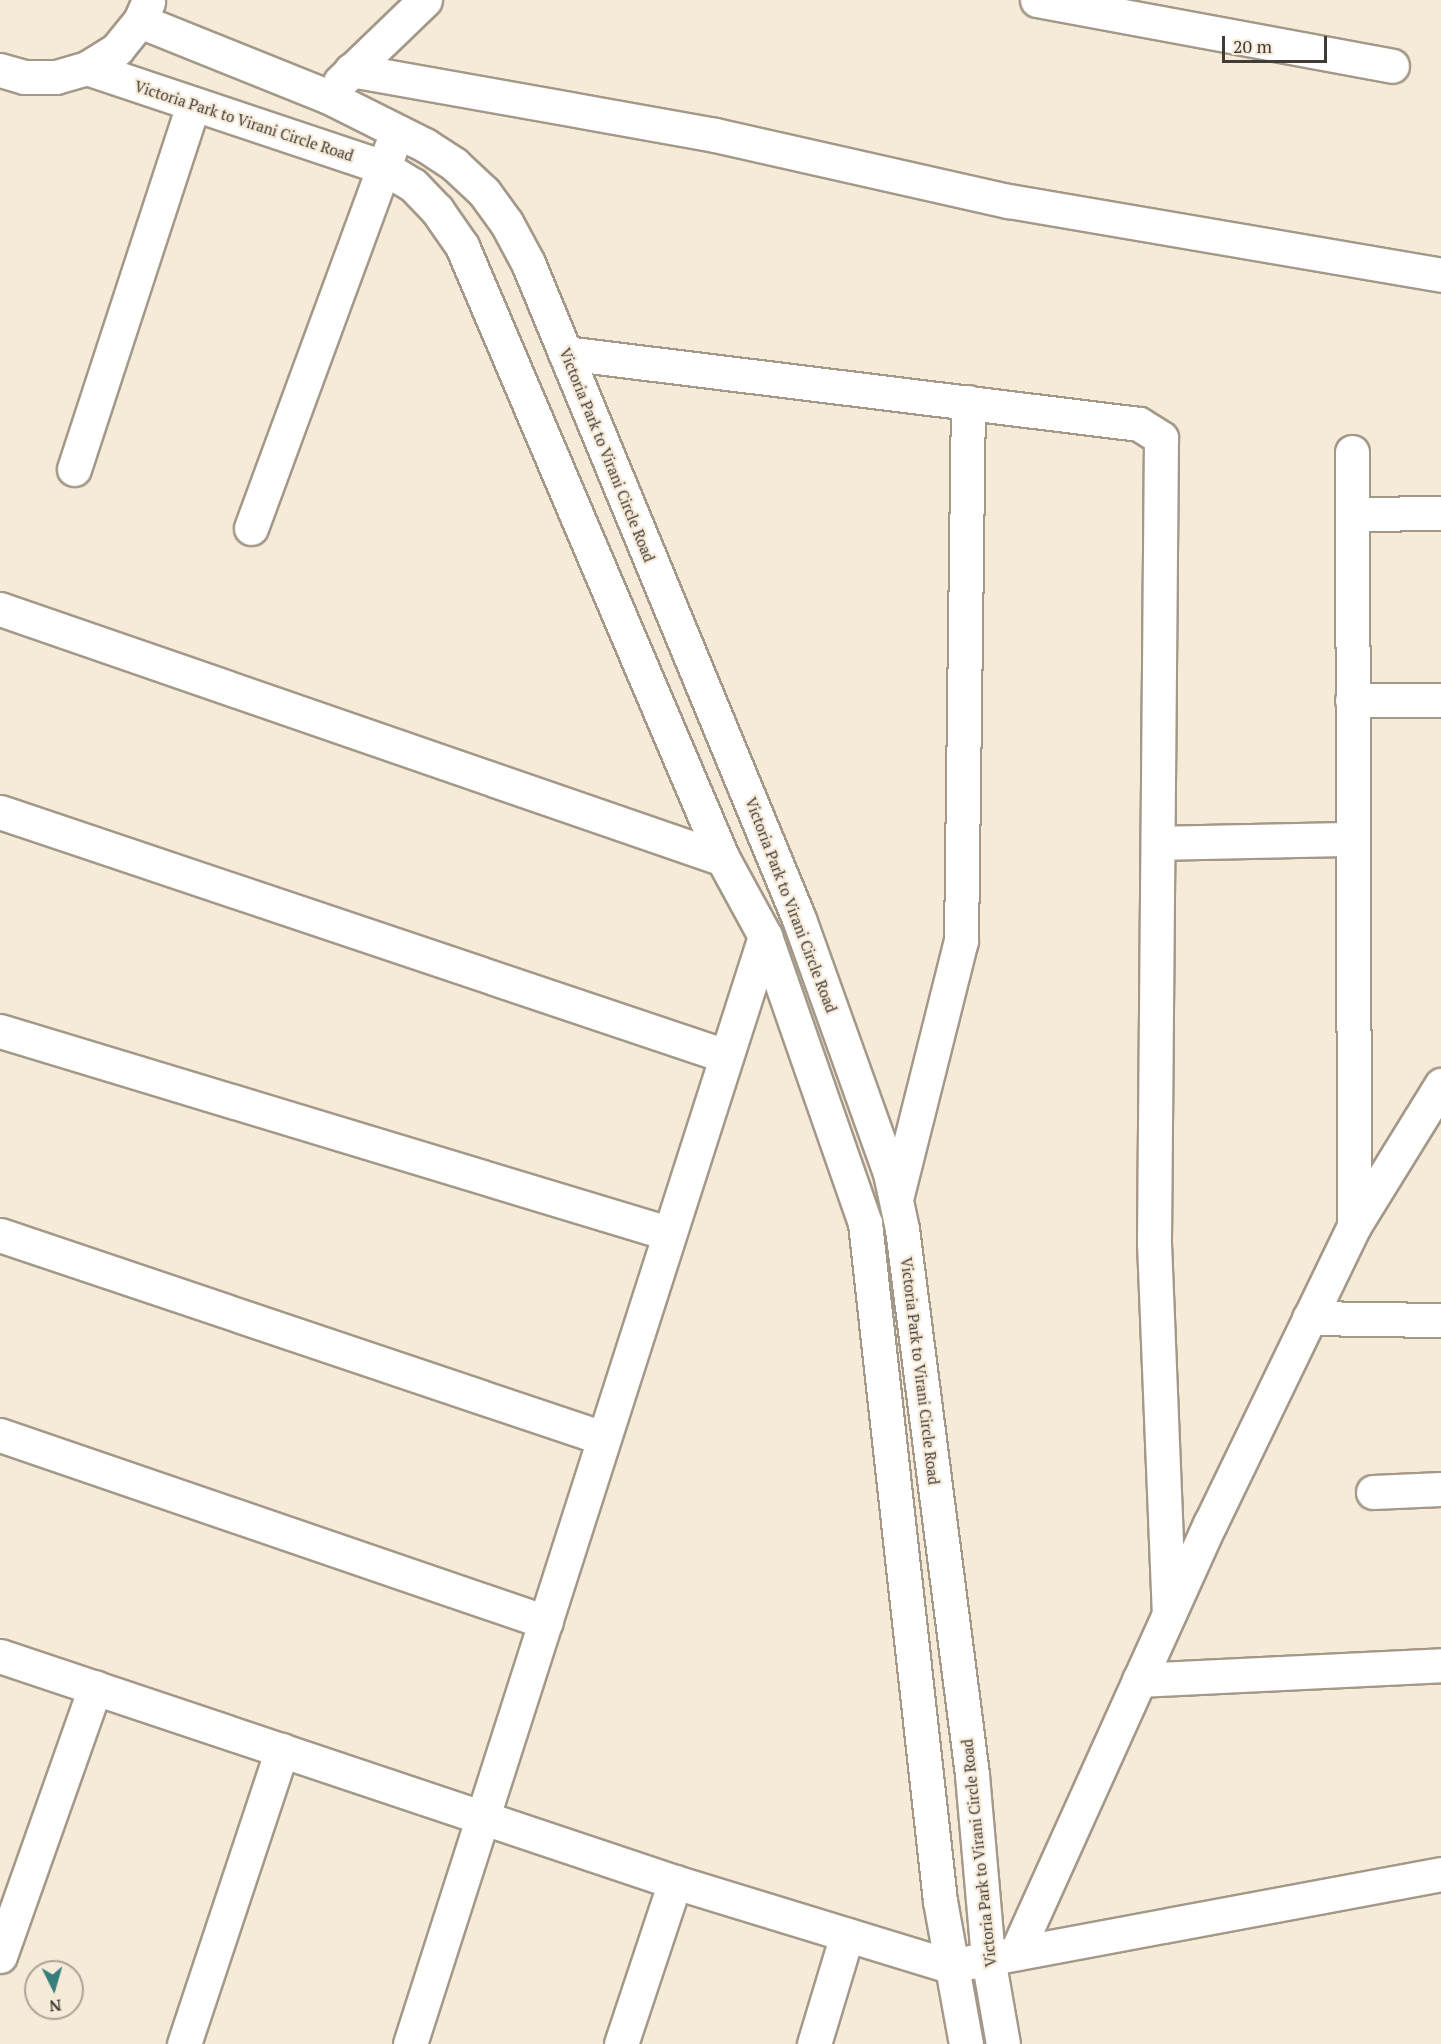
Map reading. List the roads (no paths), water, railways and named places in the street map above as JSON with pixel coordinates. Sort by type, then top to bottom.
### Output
[{"type":"street","points":[[327,96],[425,0]]},
{"type":"street","points":[[1037,0],[1392,66]]},
{"type":"street","points":[[0,70],[24,77],[56,77],[87,68],[117,49],[144,10]]},
{"type":"street","name":"Victoria Park to Virani Circle Road","points":[[144,10],[327,96],[454,164],[490,200],[528,263],[787,890],[855,1071],[896,1200],[972,1775],[1002,1955],[1003,2044]]},
{"type":"street","name":"Victoria Park to Virani Circle Road","points":[[87,68],[383,167],[413,185],[437,210],[462,246],[723,859],[765,936],[865,1223],[949,1966],[966,2044]]},
{"type":"street","points":[[351,70],[715,135],[1009,201],[1441,275]]},
{"type":"street","points":[[75,469],[193,104]]},
{"type":"street","points":[[250,528],[398,132]]},
{"type":"street","points":[[565,353],[1139,424],[1161,438],[1154,1244],[1169,1614]]},
{"type":"street","points":[[896,1200],[961,941],[968,402]]},
{"type":"street","points":[[1352,452],[1354,1226]]},
{"type":"street","points":[[1352,514],[1441,513]]},
{"type":"street","points":[[0,609],[723,859]]},
{"type":"street","points":[[1352,700],[1441,700]]},
{"type":"street","points":[[0,812],[726,1056]]},
{"type":"street","points":[[1158,843],[1353,839]]},
{"type":"street","points":[[410,2044],[765,936]]},
{"type":"street","points":[[0,1031],[668,1233]]},
{"type":"street","points":[[818,1087],[855,1071]]},
{"type":"street","points":[[1002,1955],[1139,1680],[1354,1226],[1437,1097]]},
{"type":"street","points":[[0,1235],[603,1438]]},
{"type":"street","points":[[1309,1318],[1441,1320]]},
{"type":"street","points":[[0,1435],[546,1622]]},
{"type":"street","points":[[1373,1492],[1441,1489]]},
{"type":"street","points":[[0,1656],[675,1882],[949,1966],[1441,1874]]},
{"type":"street","points":[[1139,1680],[1441,1665]]},
{"type":"street","points":[[0,1956],[95,1687]]},
{"type":"street","points":[[184,2044],[282,1750]]},
{"type":"street","points":[[621,2044],[675,1882]]},
{"type":"street","points":[[814,2044],[847,1935]]}]
